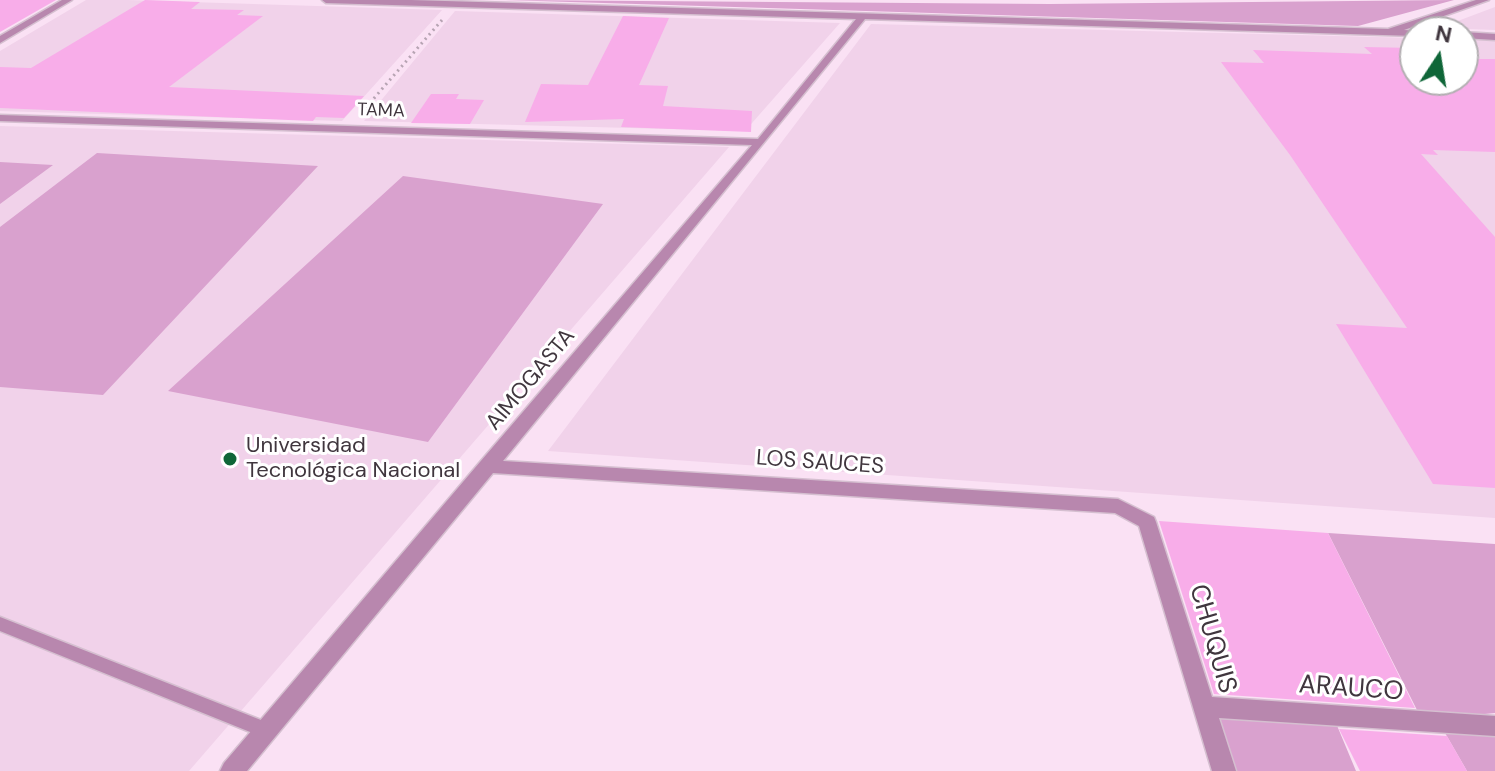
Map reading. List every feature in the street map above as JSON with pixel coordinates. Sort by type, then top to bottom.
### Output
[{"type":"street","points":[[0,40],[68,0]]},
{"type":"street","points":[[326,0],[1399,32]]},
{"type":"street","points":[[1390,32],[1414,21],[1485,0]]},
{"type":"street","name":"AIMOGASTA","points":[[232,771],[761,142],[863,16]]},
{"type":"street","name":"TAMA","points":[[0,118],[761,142]]},
{"type":"street","name":"LOS SAUCES","points":[[486,466],[1118,506],[1147,522]]},
{"type":"street","name":"CHUQUIS","points":[[1147,522],[1224,771]]},
{"type":"street","name":"ARAUCO","points":[[1203,707],[1495,726]]},
{"type":"lane","points":[[0,624],[265,730]]},
{"type":"path","points":[[348,128],[456,4]]},
{"type":"shaded area","points":[[86,0],[442,10],[342,121],[0,111],[0,51]]},
{"type":"shaded area","points":[[505,0],[1050,4],[1454,0],[1358,26]]},
{"type":"shaded area","points":[[1495,7],[1495,30],[1479,29],[1479,16],[1471,16]]},
{"type":"shaded area","points":[[455,11],[840,23],[745,131],[364,121]]},
{"type":"shaded area","points":[[871,24],[1399,38],[1399,96],[1479,96],[1479,40],[1495,40],[1495,518],[548,451]]},
{"type":"shaded area","name":"Universidad Tecnológica Nacional","points":[[0,126],[729,147],[189,771],[0,771]]},
{"type":"shaded area","points":[[97,153],[318,166],[103,395],[0,387],[0,227]]},
{"type":"shaded area","points":[[0,162],[53,165],[0,204]]},
{"type":"shaded area","points":[[403,176],[603,204],[428,442],[168,391]]},
{"type":"shaded area","points":[[1328,533],[1495,544],[1495,713],[1422,720]]},
{"type":"shaded area","points":[[1203,707],[1333,716],[1356,771],[1226,771]]},
{"type":"shaded area","points":[[1441,726],[1495,728],[1495,771],[1467,771]]},
{"type":"building","points":[[0,0],[56,0],[0,32]]},
{"type":"building","points":[[145,0],[200,2],[191,9],[244,10],[237,15],[263,16],[169,87],[364,96],[344,118],[316,117],[313,121],[0,108],[0,67],[31,68]]},
{"type":"building","points":[[623,16],[669,18],[639,85],[668,86],[663,106],[752,111],[751,132],[621,127],[624,119],[525,122],[541,84],[588,85]]},
{"type":"building","points":[[1364,47],[1399,48],[1399,96],[1479,96],[1479,59],[1495,59],[1495,152],[1433,150],[1438,155],[1421,154],[1495,237],[1495,488],[1433,484],[1336,324],[1407,328],[1290,155],[1221,62],[1264,63],[1253,50],[1372,54]]},
{"type":"building","points":[[431,94],[459,94],[456,99],[484,100],[470,124],[411,123]]},
{"type":"building","points":[[1159,521],[1328,533],[1415,708],[1214,694]]},
{"type":"building","points":[[1339,729],[1447,736],[1467,771],[1360,771]]},
{"type":"place","name":"Universidad Tecnológica Nacional","points":[[230,459]]}]
